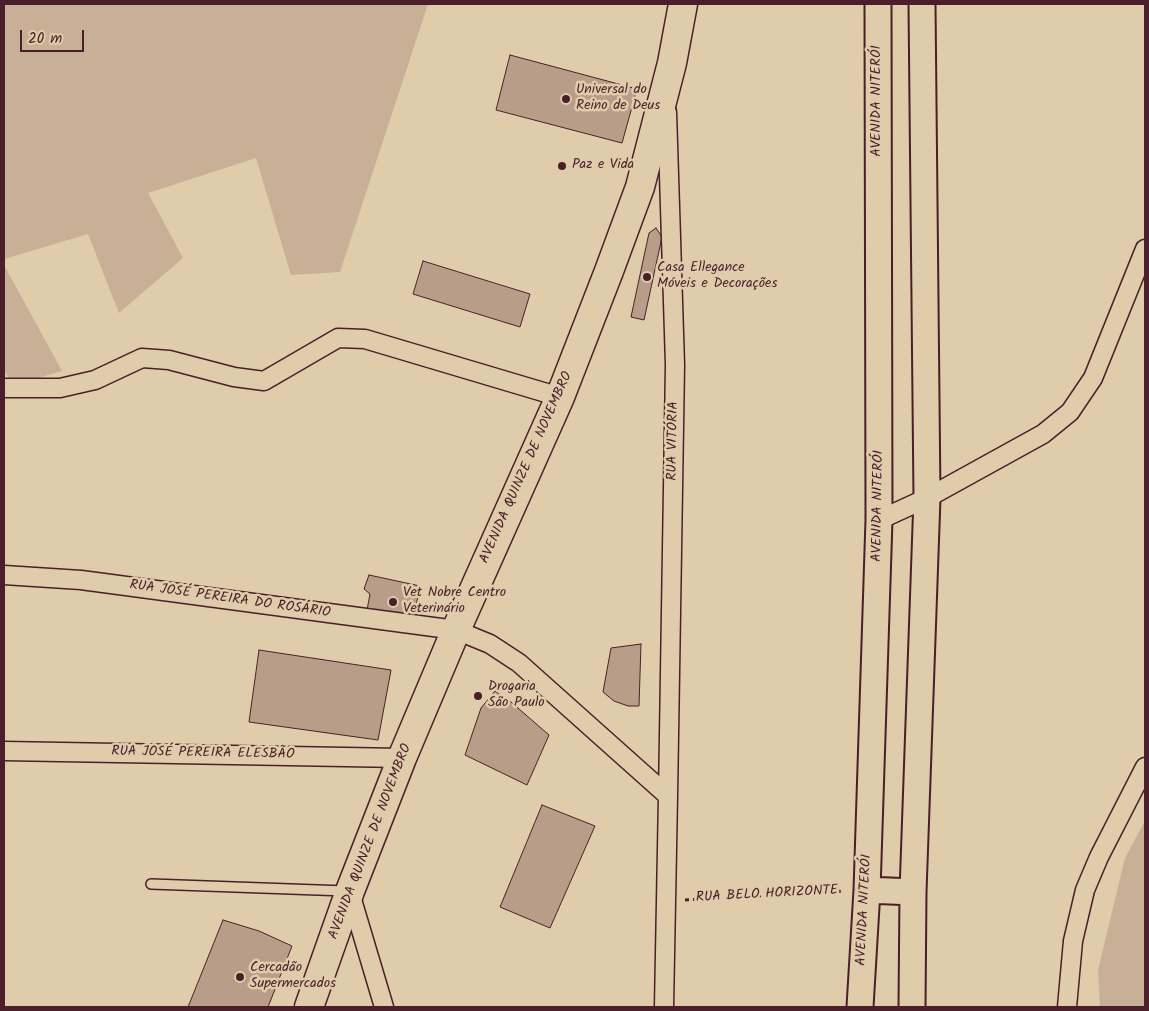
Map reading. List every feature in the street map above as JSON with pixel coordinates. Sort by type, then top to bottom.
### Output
[{"type":"main road","name":"AVENIDA QUINZE DE NOVEMBRO","points":[[309,1007],[350,891],[402,758],[456,630],[560,397],[640,187],[672,63],[683,4]]},
{"type":"main road","name":"AVENIDA NITERÓI","points":[[860,1007],[867,890],[880,520],[878,4]]},
{"type":"main road","points":[[912,1007],[913,892],[926,498],[922,4]]},
{"type":"main road","points":[[867,890],[913,892]]},
{"type":"street","name":"RUA VITÓRIA","points":[[666,86],[676,365],[668,796]]},
{"type":"street","points":[[880,520],[926,498],[1043,434],[1070,412],[1093,378],[1145,249]]},
{"type":"street","points":[[4,388],[60,388],[95,380],[142,358],[169,360],[234,377],[264,380],[338,338],[365,339],[560,397]]},
{"type":"street","name":"RUA JOSÉ PEREIRA DO ROSÁRIO","points":[[4,575],[81,580],[456,630]]},
{"type":"street","points":[[456,630],[490,644],[519,663],[668,796],[664,1007]]},
{"type":"street","name":"RUA JOSÉ PEREIRA ELESBÃO","points":[[4,751],[402,758]]},
{"type":"street","points":[[1067,1007],[1073,941],[1085,890],[1099,857],[1145,767]]},
{"type":"street","points":[[350,891],[384,1007]]},
{"type":"lane","points":[[151,884],[350,891]]},
{"type":"path","name":"RUA BELO HORIZONTE","points":[[667,901],[867,890]]},
{"type":"shaded area","points":[[4,4],[428,4],[340,272],[291,275],[256,158],[148,193],[183,258],[119,313],[88,234],[4,259]]},
{"type":"shaded area","points":[[4,265],[62,371],[13,385],[4,370]]},
{"type":"shaded area","points":[[1145,821],[1145,1007],[1100,1007],[1098,970],[1125,858]]},
{"type":"building","name":"Universal do Reino de Deus","points":[[510,55],[637,89],[622,143],[496,110]]},
{"type":"building","name":"Casa Ellegance Móveis e Decorações","points":[[656,228],[662,237],[644,320],[631,317],[649,233]]},
{"type":"building","points":[[423,261],[530,294],[520,327],[413,294]]},
{"type":"building","name":"Vet Nobre Centro Veterinário","points":[[369,575],[420,586],[414,616],[367,610],[370,594],[364,589]]},
{"type":"building","points":[[641,644],[639,706],[628,706],[614,701],[603,692],[611,648]]},
{"type":"building","points":[[259,650],[391,670],[378,740],[249,722]]},
{"type":"building","points":[[495,691],[511,702],[549,735],[527,785],[465,755],[481,708]]},
{"type":"building","points":[[542,805],[595,826],[550,928],[500,907]]},
{"type":"building","name":"Cercadão Supermercados","points":[[223,920],[259,931],[292,946],[268,1007],[188,1007]]},
{"type":"place","name":"Universal do Reino de Deus","points":[[566,99]]},
{"type":"place","name":"Paz e Vida","points":[[562,166]]},
{"type":"place","name":"Casa Ellegance Móveis e Decorações","points":[[647,277]]},
{"type":"place","name":"Vet Nobre Centro Veterinário","points":[[393,602]]},
{"type":"place","name":"Drogaria São Paulo","points":[[478,696]]},
{"type":"place","name":"Cercadão Supermercados","points":[[240,977]]}]
